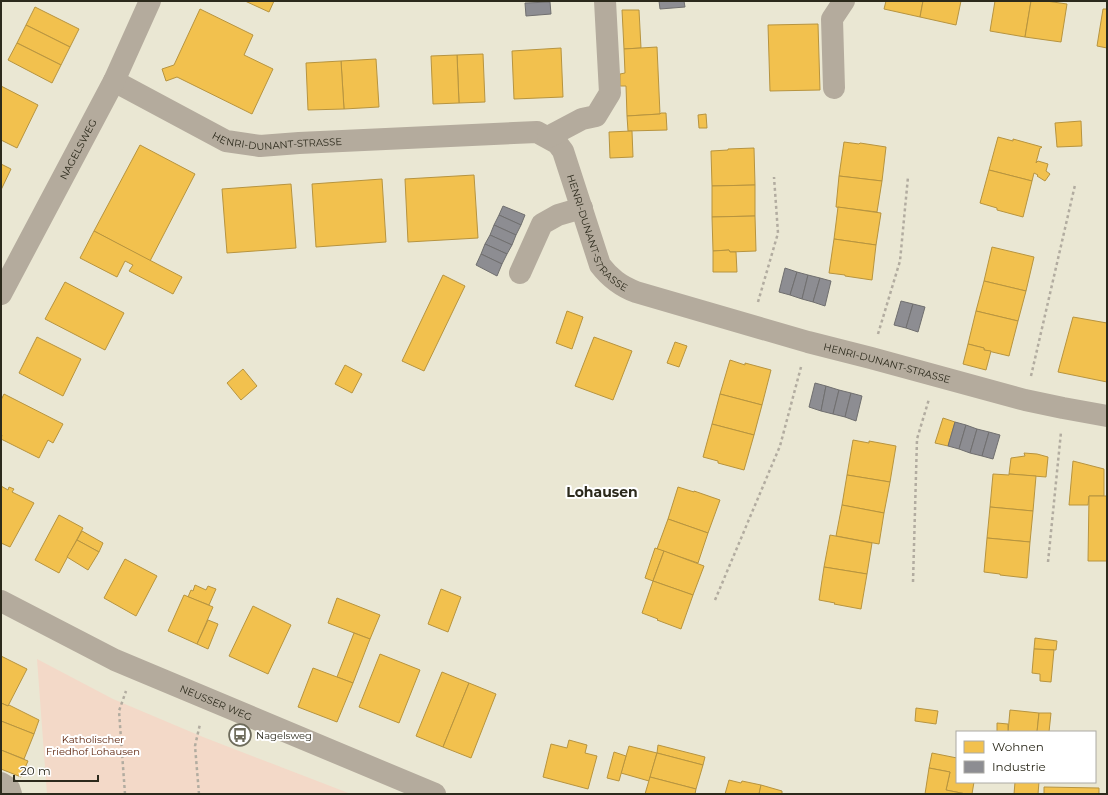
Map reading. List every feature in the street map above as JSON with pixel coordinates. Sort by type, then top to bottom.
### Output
[{"type":"street","name":"NAGELSWEG","points":[[1,294],[114,81],[150,1]]},
{"type":"street","points":[[548,137],[582,118],[596,116],[610,93],[605,1]]},
{"type":"street","points":[[834,88],[832,19],[844,1]]},
{"type":"street","name":"HENRI-DUNANT-STRASSE","points":[[114,81],[226,141],[260,146],[537,132],[558,143],[563,151],[600,265],[609,276],[626,289],[808,342],[1025,400],[1107,416]]},
{"type":"street","points":[[520,273],[542,224],[558,215],[582,208]]},
{"type":"street","name":"NEUSSER WEG","points":[[3,606],[133,668],[435,794]]},
{"type":"street","points":[[1,783],[9,788],[11,794]]},
{"type":"path","points":[[751,325],[778,233],[774,177]]},
{"type":"path","points":[[871,358],[900,261],[908,177]]},
{"type":"path","points":[[1025,400],[1075,185]]},
{"type":"path","points":[[716,600],[780,446],[808,342]]},
{"type":"path","points":[[913,582],[917,439],[935,376]]},
{"type":"path","points":[[1048,562],[1063,408]]},
{"type":"path","points":[[125,794],[119,711],[133,668]]},
{"type":"path","points":[[199,794],[195,746],[206,698]]},
{"type":"green space","name":"Katholischer Friedhof Lohausen","points":[[37,659],[113,699],[203,737],[351,794],[47,794]]},
{"type":"building: Wohnen","points":[[245,1],[274,1],[269,12]]},
{"type":"building: Wohnen","points":[[886,1],[923,1],[920,17],[884,9]]},
{"type":"building: Wohnen","points":[[923,1],[961,1],[956,25],[920,17]]},
{"type":"building: Wohnen","points":[[995,1],[1031,1],[1025,37],[990,31]]},
{"type":"building: Wohnen","points":[[1031,1],[1046,1],[1067,4],[1061,42],[1025,37]]},
{"type":"building: Wohnen","points":[[35,7],[79,29],[70,47],[26,25]]},
{"type":"building: Wohnen","points":[[200,9],[253,35],[244,55],[273,69],[252,114],[177,77],[166,81],[162,69],[174,65]]},
{"type":"building: Wohnen","points":[[1103,9],[1107,9],[1107,48],[1097,46]]},
{"type":"building: Wohnen","points":[[622,10],[639,10],[641,48],[624,49]]},
{"type":"building: Wohnen","points":[[818,24],[820,90],[770,91],[768,25]]},
{"type":"building: Wohnen","points":[[26,25],[70,47],[61,65],[17,43]]},
{"type":"building: Wohnen","points":[[17,43],[61,65],[52,83],[8,60]]},
{"type":"building: Wohnen","points":[[657,47],[660,114],[627,116],[626,86],[620,86],[620,74],[625,73],[624,49]]},
{"type":"building: Wohnen","points":[[561,48],[563,97],[514,99],[512,51]]},
{"type":"building: Wohnen","points":[[483,54],[485,102],[459,103],[457,55]]},
{"type":"building: Wohnen","points":[[457,55],[459,103],[433,104],[431,56]]},
{"type":"building: Wohnen","points":[[376,59],[379,107],[344,109],[341,61]]},
{"type":"building: Wohnen","points":[[341,61],[344,109],[308,110],[306,63]]},
{"type":"building: Wohnen","points":[[1,86],[38,105],[17,148],[1,140]]},
{"type":"building: Wohnen","points":[[666,113],[667,130],[628,131],[627,116]]},
{"type":"building: Wohnen","points":[[706,114],[707,128],[699,128],[698,115]]},
{"type":"building: Wohnen","points":[[1081,121],[1082,146],[1057,147],[1055,123]]},
{"type":"building: Wohnen","points":[[632,131],[633,157],[610,158],[609,132]]},
{"type":"building: Wohnen","points":[[998,137],[1013,141],[1013,139],[1042,147],[1040,148],[1036,163],[1038,161],[1048,164],[1046,171],[1050,174],[1045,181],[1034,173],[1032,181],[989,170]]},
{"type":"building: Wohnen","points":[[844,142],[886,147],[882,181],[839,176]]},
{"type":"building: Wohnen","points":[[140,145],[195,174],[150,261],[94,231]]},
{"type":"building: Wohnen","points":[[754,148],[755,185],[712,186],[711,151]]},
{"type":"building: Wohnen","points":[[1,164],[11,169],[1,190]]},
{"type":"building: Wohnen","points":[[989,170],[1032,181],[1023,217],[997,210],[997,208],[980,203]]},
{"type":"building: Wohnen","points":[[474,175],[478,238],[408,242],[405,179]]},
{"type":"building: Wohnen","points":[[839,176],[882,181],[877,212],[836,207]]},
{"type":"building: Wohnen","points":[[382,179],[386,242],[316,247],[312,184]]},
{"type":"building: Wohnen","points":[[291,184],[296,248],[227,253],[222,189]]},
{"type":"building: Wohnen","points":[[755,185],[755,216],[712,217],[712,186]]},
{"type":"building: Wohnen","points":[[838,207],[881,213],[876,245],[834,239]]},
{"type":"building: Wohnen","points":[[755,216],[756,251],[713,251],[712,217]]},
{"type":"building: Wohnen","points":[[94,231],[182,277],[173,294],[129,271],[133,265],[125,261],[117,277],[80,258]]},
{"type":"building: Wohnen","points":[[834,239],[876,245],[872,280],[829,273]]},
{"type":"building: Wohnen","points":[[992,247],[1034,257],[1026,291],[984,281]]},
{"type":"building: Wohnen","points":[[729,250],[730,252],[736,252],[737,272],[713,272],[713,251]]},
{"type":"building: Wohnen","points":[[443,275],[465,286],[424,371],[402,361]]},
{"type":"building: Wohnen","points":[[984,281],[1026,291],[1018,321],[976,311]]},
{"type":"building: Wohnen","points":[[65,282],[124,313],[105,350],[45,319]]},
{"type":"building: Wohnen","points":[[567,311],[583,317],[572,349],[556,343]]},
{"type":"building: Wohnen","points":[[976,311],[1018,321],[1009,356],[984,350],[984,348],[968,344]]},
{"type":"building: Wohnen","points":[[1073,317],[1107,323],[1107,382],[1058,372]]},
{"type":"building: Wohnen","points":[[37,337],[81,359],[63,396],[19,373]]},
{"type":"building: Wohnen","points":[[594,337],[632,351],[613,400],[575,386]]},
{"type":"building: Wohnen","points":[[675,342],[687,346],[679,367],[667,363]]},
{"type":"building: Wohnen","points":[[968,344],[991,351],[986,370],[963,364]]},
{"type":"building: Wohnen","points":[[730,360],[745,365],[745,363],[771,370],[762,405],[720,394]]},
{"type":"building: Wohnen","points":[[345,365],[362,374],[352,393],[335,384]]},
{"type":"building: Wohnen","points":[[243,369],[257,386],[241,400],[227,383]]},
{"type":"building: Wohnen","points":[[4,394],[63,424],[53,443],[48,440],[39,458],[1,439],[1,400]]},
{"type":"building: Wohnen","points":[[720,394],[762,405],[754,435],[712,424]]},
{"type":"building: Wohnen","points":[[943,418],[955,422],[948,446],[935,443]]},
{"type":"building: Wohnen","points":[[712,424],[754,435],[744,470],[703,457]]},
{"type":"building: Wohnen","points":[[853,440],[869,443],[869,441],[896,446],[890,482],[847,475]]},
{"type":"building: Wohnen","points":[[1024,453],[1048,457],[1046,477],[1009,474],[1011,458],[1025,456]]},
{"type":"building: Wohnen","points":[[1073,461],[1104,469],[1104,496],[1089,496],[1088,505],[1069,505]]},
{"type":"building: Wohnen","points":[[993,474],[1036,476],[1033,511],[990,507]]},
{"type":"building: Wohnen","points":[[847,475],[890,482],[884,513],[842,505]]},
{"type":"building: Wohnen","points":[[1,486],[8,490],[9,487],[14,489],[12,492],[34,503],[10,547],[1,543]]},
{"type":"building: Wohnen","points":[[678,487],[720,500],[708,533],[668,519]]},
{"type":"building: Wohnen","points":[[1089,496],[1107,496],[1107,561],[1088,561]]},
{"type":"building: Wohnen","points":[[842,505],[884,513],[879,544],[836,536]]},
{"type":"building: Wohnen","points":[[990,507],[1033,511],[1030,542],[987,538]]},
{"type":"building: Wohnen","points":[[59,515],[83,528],[59,573],[35,560]]},
{"type":"building: Wohnen","points":[[668,519],[708,533],[698,563],[657,549]]},
{"type":"building: Wohnen","points":[[82,531],[103,543],[99,552],[77,540]]},
{"type":"building: Wohnen","points":[[830,535],[872,543],[867,574],[824,567]]},
{"type":"building: Wohnen","points":[[987,538],[1030,542],[1027,578],[984,572]]},
{"type":"building: Wohnen","points":[[77,540],[99,552],[88,570],[67,557]]},
{"type":"building: Wohnen","points":[[655,548],[664,551],[653,581],[645,578]]},
{"type":"building: Wohnen","points":[[664,551],[704,566],[693,595],[653,581]]},
{"type":"building: Wohnen","points":[[125,559],[157,576],[136,616],[104,598]]},
{"type":"building: Wohnen","points":[[824,567],[867,574],[861,609],[819,600]]},
{"type":"building: Wohnen","points":[[653,581],[693,595],[681,629],[642,613]]},
{"type":"building: Wohnen","points":[[195,585],[206,590],[208,586],[216,589],[209,605],[188,597],[191,590],[193,591]]},
{"type":"building: Wohnen","points":[[441,589],[461,597],[448,632],[428,624]]},
{"type":"building: Wohnen","points":[[184,595],[213,607],[197,644],[168,631]]},
{"type":"building: Wohnen","points":[[337,598],[380,615],[370,639],[328,623]]},
{"type":"building: Wohnen","points":[[253,606],[291,625],[268,674],[229,656]]},
{"type":"building: Wohnen","points":[[208,620],[218,624],[208,649],[197,644]]},
{"type":"building: Wohnen","points":[[354,633],[370,639],[353,683],[337,677]]},
{"type":"building: Wohnen","points":[[1035,638],[1057,641],[1056,650],[1034,649]]},
{"type":"building: Wohnen","points":[[1034,649],[1054,650],[1051,682],[1040,681],[1040,674],[1032,673]]},
{"type":"building: Wohnen","points":[[380,654],[420,670],[399,723],[359,707]]},
{"type":"building: Wohnen","points":[[1,656],[27,669],[8,706],[1,703]]},
{"type":"building: Wohnen","points":[[313,668],[353,683],[337,722],[298,707]]},
{"type":"building: Wohnen","points":[[442,672],[469,683],[443,747],[416,736]]},
{"type":"building: Wohnen","points":[[469,683],[496,694],[471,758],[443,747]]},
{"type":"building: Wohnen","points":[[1,703],[8,706],[9,705],[39,720],[34,734],[1,721]]},
{"type":"building: Wohnen","points":[[916,708],[938,711],[936,724],[915,721]]},
{"type":"building: Wohnen","points":[[1010,710],[1039,713],[1037,731],[1008,731]]},
{"type":"building: Wohnen","points":[[1039,713],[1051,713],[1049,731],[1037,731]]},
{"type":"building: Wohnen","points":[[1,721],[34,734],[24,759],[1,750]]},
{"type":"building: Wohnen","points":[[997,723],[1008,724],[1008,731],[997,731]]},
{"type":"building: Wohnen","points":[[569,740],[587,745],[585,753],[597,756],[588,789],[543,777],[551,744],[567,748]]},
{"type":"building: Wohnen","points":[[658,745],[705,757],[703,765],[657,753]]},
{"type":"building: Wohnen","points":[[629,746],[657,753],[649,781],[621,773]]},
{"type":"building: Wohnen","points":[[1,750],[28,761],[21,777],[1,769]]},
{"type":"building: Wohnen","points":[[614,752],[626,756],[619,781],[607,778]]},
{"type":"building: Wohnen","points":[[657,753],[703,765],[696,789],[650,777]]},
{"type":"building: Wohnen","points":[[932,753],[956,758],[956,783],[974,783],[972,794],[946,790],[950,772],[929,768]]},
{"type":"building: Wohnen","points":[[929,768],[950,772],[946,790],[966,794],[925,794]]},
{"type":"building: Wohnen","points":[[650,777],[696,789],[695,794],[645,794]]},
{"type":"building: Wohnen","points":[[729,780],[761,785],[759,794],[725,794]]},
{"type":"building: Wohnen","points":[[1015,783],[1039,783],[1038,794],[1014,794]]},
{"type":"building: Wohnen","points":[[761,785],[782,791],[782,794],[759,794]]},
{"type":"building: Wohnen","points":[[1044,787],[1099,788],[1099,794],[1044,794]]},
{"type":"building: Industrie","points":[[659,1],[684,1],[685,7],[660,9]]},
{"type":"building: Industrie","points":[[550,2],[551,14],[526,16],[525,3]]},
{"type":"building: Industrie","points":[[503,206],[525,215],[521,225],[499,215]]},
{"type":"building: Industrie","points":[[499,215],[521,225],[516,235],[494,225]]},
{"type":"building: Industrie","points":[[494,225],[516,235],[512,245],[490,235]]},
{"type":"building: Industrie","points":[[490,235],[512,245],[507,254],[485,244]]},
{"type":"building: Industrie","points":[[485,244],[507,254],[502,264],[481,254]]},
{"type":"building: Industrie","points":[[481,254],[502,264],[497,276],[476,265]]},
{"type":"building: Industrie","points":[[785,268],[797,272],[790,295],[779,292]]},
{"type":"building: Industrie","points":[[797,272],[808,275],[802,299],[790,295]]},
{"type":"building: Industrie","points":[[808,275],[820,278],[813,302],[802,299]]},
{"type":"building: Industrie","points":[[820,278],[831,281],[825,306],[813,302]]},
{"type":"building: Industrie","points":[[901,301],[913,304],[906,328],[894,325]]},
{"type":"building: Industrie","points":[[913,304],[925,307],[918,332],[906,328]]},
{"type":"building: Industrie","points":[[815,383],[826,386],[821,411],[809,407]]},
{"type":"building: Industrie","points":[[826,386],[839,390],[833,414],[821,411]]},
{"type":"building: Industrie","points":[[839,390],[851,393],[845,417],[833,414]]},
{"type":"building: Industrie","points":[[851,393],[862,396],[856,421],[845,417]]},
{"type":"building: Industrie","points":[[955,422],[966,425],[959,449],[948,446]]},
{"type":"building: Industrie","points":[[966,425],[977,429],[970,453],[959,449]]},
{"type":"building: Industrie","points":[[977,429],[989,432],[982,456],[970,453]]},
{"type":"building: Industrie","points":[[989,432],[1000,435],[993,459],[982,456]]},
{"type":"place","name":"Nagelsweg","points":[[240,735]]},
{"type":"district","name":"Lohausen","points":[[602,492]]}]
